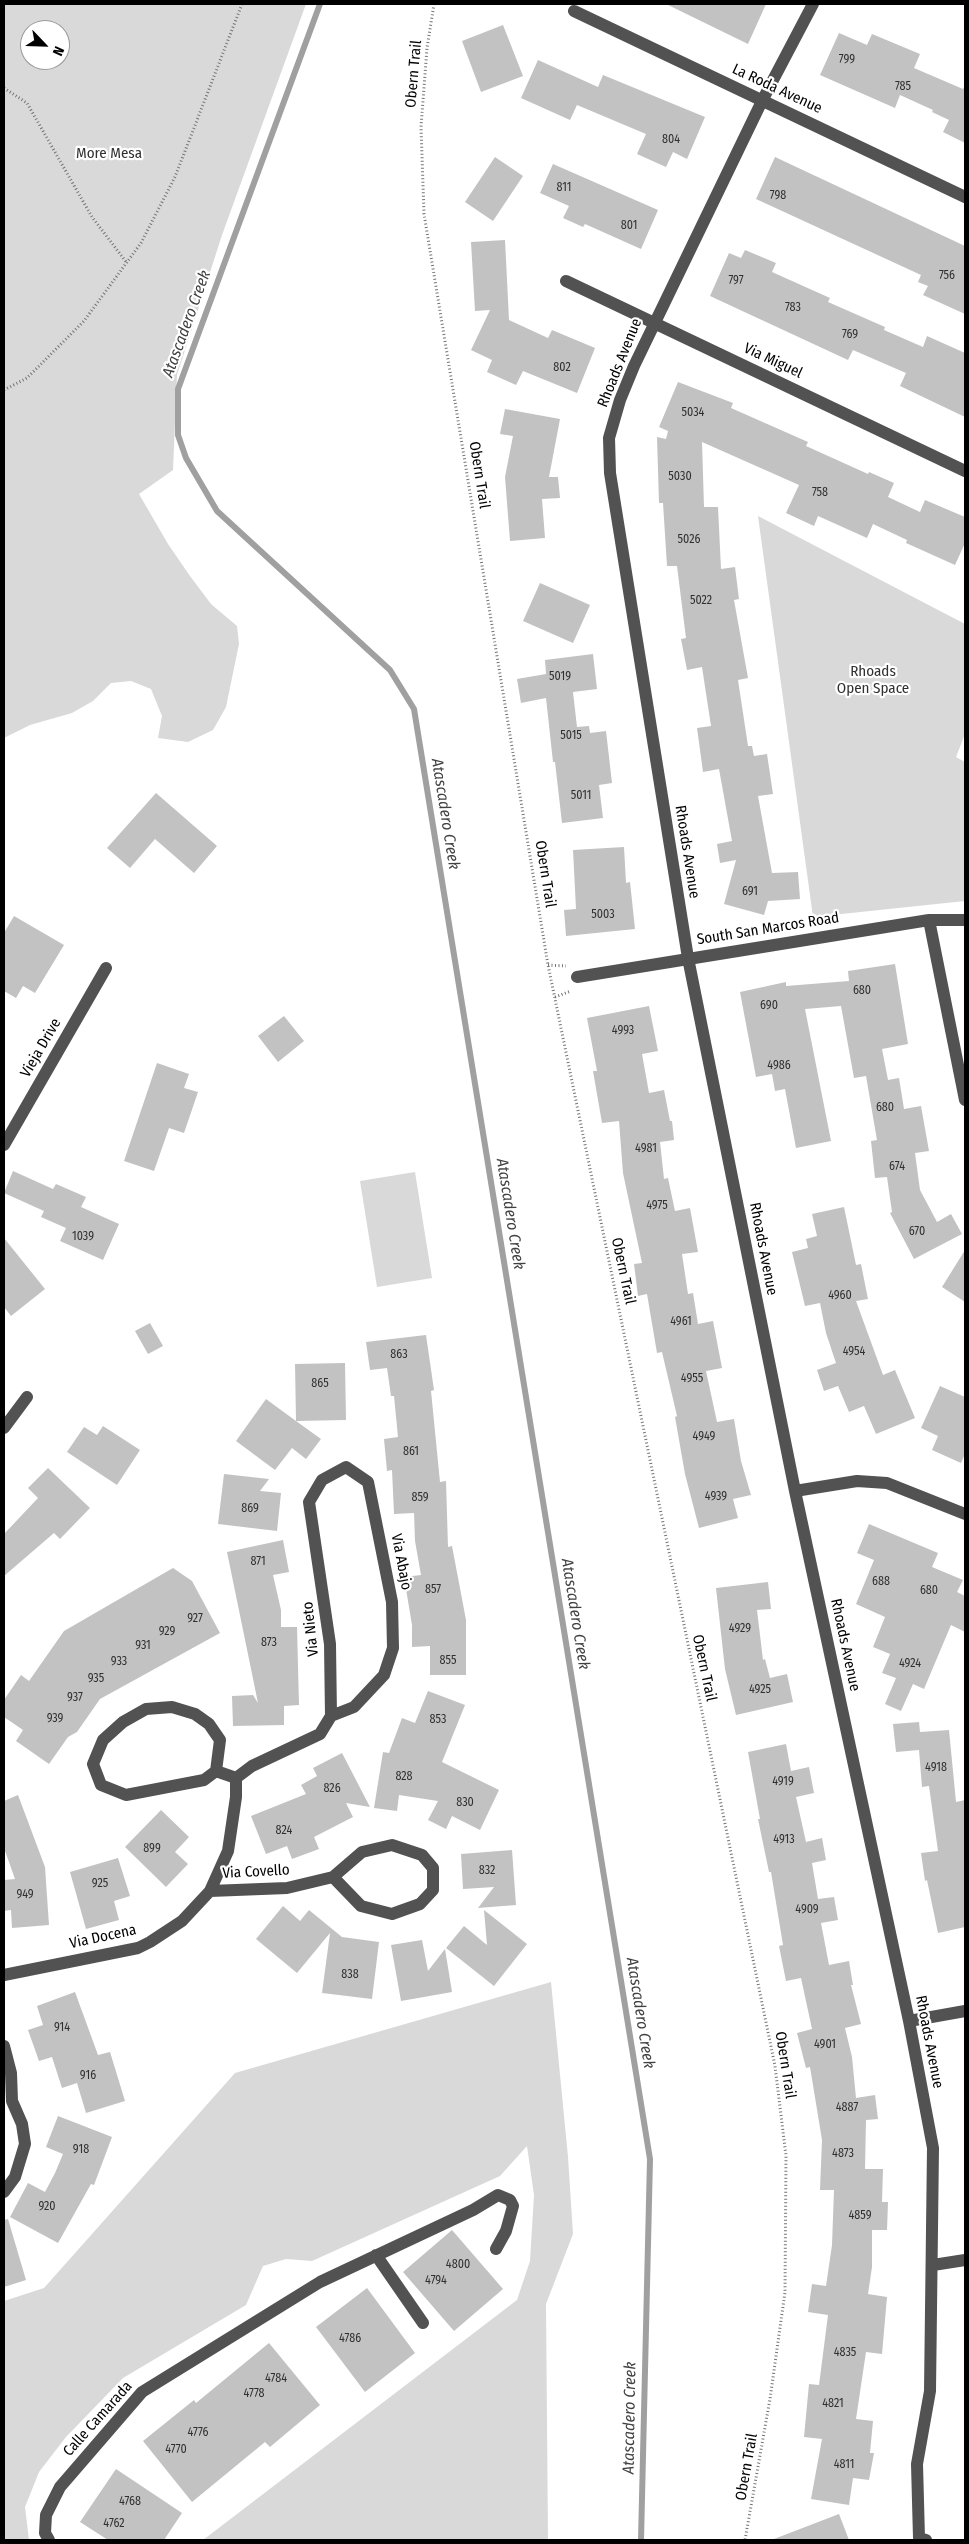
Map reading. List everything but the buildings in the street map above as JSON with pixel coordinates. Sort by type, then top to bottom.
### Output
[{"type":"street","name":"Rhoads Avenue","points":[[813,4],[762,101],[654,323],[620,400],[609,438],[610,473],[688,958],[795,1491],[909,2021],[933,2148],[930,2391],[917,2464],[923,2539]]},
{"type":"street","name":"La Roda Avenue","points":[[574,11],[965,197]]},
{"type":"street","name":"Via Miguel","points":[[566,281],[965,470]]},
{"type":"street","name":"South San Marcos Road","points":[[577,977],[929,920],[965,920]]},
{"type":"street","points":[[929,920],[965,1100]]},
{"type":"street","name":"Vieja Drive","points":[[4,1145],[106,968]]},
{"type":"street","points":[[4,1428],[27,1397]]},
{"type":"street","name":"Via Nieto","points":[[331,1716],[330,1644],[309,1502],[322,1480],[346,1468],[368,1482]]},
{"type":"street","points":[[795,1491],[857,1481],[887,1483],[965,1514]]},
{"type":"street","name":"Via Abajo","points":[[331,1716],[354,1707],[384,1675],[393,1648],[392,1602],[368,1482]]},
{"type":"street","points":[[172,1707],[195,1714],[209,1724],[220,1740],[216,1771],[204,1780],[126,1795],[100,1785],[93,1764],[103,1740],[123,1722],[146,1709],[172,1707]]},
{"type":"street","points":[[216,1771],[236,1778],[252,1766],[320,1734],[331,1716]]},
{"type":"street","name":"Via Docena","points":[[4,1975],[138,1948],[182,1921],[210,1891],[228,1851],[233,1823],[236,1778]]},
{"type":"street","name":"Via Covello","points":[[210,1891],[287,1888],[333,1877],[362,1852],[392,1845],[422,1855],[433,1868],[433,1890],[420,1904],[392,1914],[361,1906],[333,1877]]},
{"type":"street","points":[[909,2021],[965,2011]]},
{"type":"street","points":[[4,2046],[11,2072],[8,2104],[22,2124],[25,2144],[15,2177],[4,2192]]},
{"type":"street","name":"Calle Camarada","points":[[49,2540],[45,2533],[46,2515],[60,2487],[142,2392],[320,2282],[473,2210],[498,2195],[510,2200],[512,2206],[506,2231],[496,2249]]},
{"type":"street","points":[[376,2255],[423,2323]]},
{"type":"street","points":[[933,2265],[965,2260]]},
{"type":"path","points":[[4,390],[27,378],[84,321],[141,243],[176,177],[242,4]]},
{"type":"path","name":"Obern Trail","points":[[434,4],[426,48],[421,126],[426,224],[548,965],[775,2066],[786,2156],[785,2292],[770,2399],[745,2540]]},
{"type":"path","points":[[4,88],[26,103],[92,217],[127,263]]},
{"type":"green space","name":"More Mesa","points":[[4,4],[306,4],[222,235],[177,375],[173,470],[139,494],[168,544],[190,576],[211,604],[237,626],[239,644],[226,707],[213,730],[188,742],[158,738],[162,716],[151,689],[131,681],[111,683],[93,701],[72,713],[30,725],[4,738]]},
{"type":"green space","name":"Rhoads Open Space","points":[[758,516],[965,624],[965,734],[956,757],[965,762],[965,901],[813,917]]},
{"type":"green space","points":[[415,1172],[432,1278],[377,1287],[360,1181]]},
{"type":"green space","points":[[551,1982],[568,2157],[573,2234],[546,2304],[548,2540],[203,2540],[517,2300],[530,2261],[534,2195],[527,2146],[500,2176],[312,2261],[286,2259],[263,2266],[246,2305],[123,2378],[66,2437],[39,2472],[25,2507],[29,2540],[4,2540],[4,2301],[44,2288],[235,2073]]},
{"type":"waterway","name":"Atascadero Creek","points":[[320,4],[178,389],[178,435],[186,458],[217,511],[390,670],[414,709],[650,2159],[641,2540]]}]
